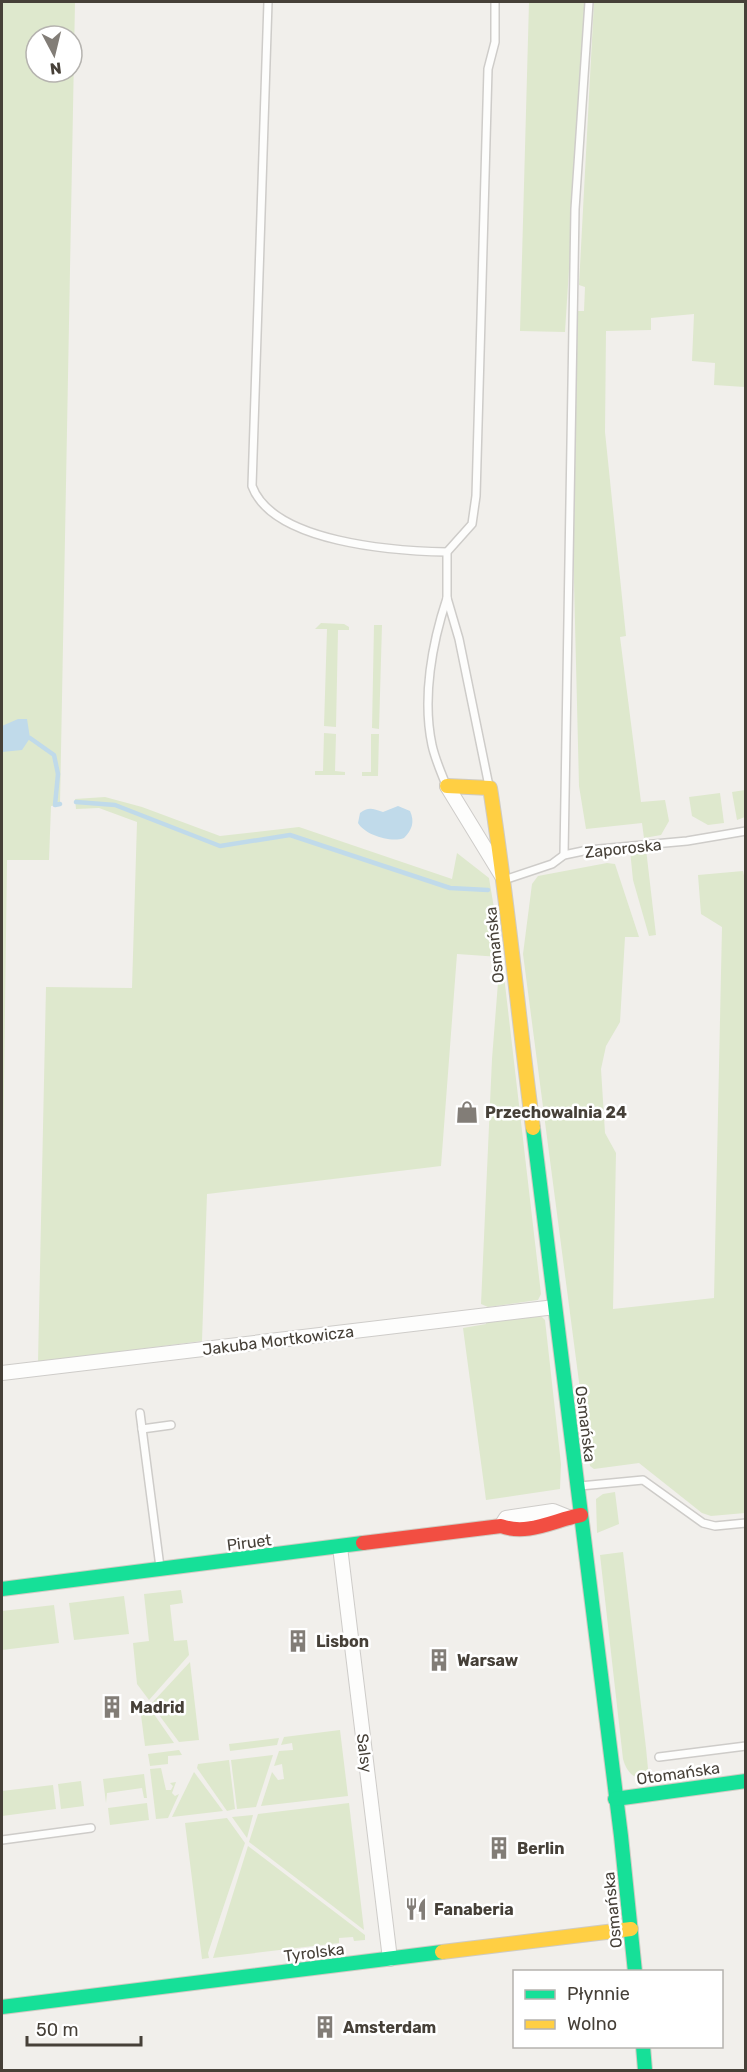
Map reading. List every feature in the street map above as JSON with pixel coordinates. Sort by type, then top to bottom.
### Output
[{"type":"street","points":[[447,786],[490,788]]},
{"type":"street","points":[[447,786],[505,880]]},
{"type":"street","name":"Osmańska","points":[[490,788],[505,880],[510,948],[578,1487],[575,1516],[615,1798],[635,1970]]},
{"type":"street","name":"Jakuba Mortkowicza","points":[[2,1373],[555,1307]]},
{"type":"street","name":"Piruet","points":[[2,1589],[501,1526],[508,1530],[543,1526],[556,1524],[575,1516]]},
{"type":"street","name":"Salsy","points":[[340,1547],[390,1959]]},
{"type":"street","name":"Otomańska","points":[[615,1798],[746,1781]]},
{"type":"street","name":"Tyrolska","points":[[2,2007],[631,1929]]},
{"type":"street","points":[[643,2048],[645,2070]]},
{"type":"lane","points":[[268,2],[252,486],[257,500],[273,513],[325,537],[410,551],[447,552]]},
{"type":"lane","points":[[490,788],[459,639],[447,598],[447,552],[472,524],[476,496],[488,69],[495,42],[495,2]]},
{"type":"lane","points":[[564,855],[575,209],[590,2]]},
{"type":"lane","points":[[447,598],[435,634],[429,702],[433,748],[447,786]]},
{"type":"lane","name":"Zaporoska","points":[[505,880],[552,864],[564,855],[588,850],[687,841],[746,831]]},
{"type":"lane","points":[[140,1413],[160,1569]]},
{"type":"lane","points":[[142,1429],[171,1425]]},
{"type":"lane","points":[[578,1487],[643,1480],[703,1523],[715,1526],[746,1523]]},
{"type":"lane","points":[[659,1757],[746,1746]]},
{"type":"lane","points":[[2,1840],[92,1828]]},
{"type":"green space","points":[[2,2],[75,2],[75,24],[24,24],[24,84],[73,84],[60,805],[51,806],[49,860],[7,860],[2,1235]]},
{"type":"green space","points":[[529,2],[586,2],[565,332],[520,331]]},
{"type":"green space","points":[[594,2],[745,2],[745,387],[714,385],[715,363],[692,361],[694,314],[651,318],[651,330],[606,331],[605,432],[626,636],[620,637],[641,802],[665,800],[669,821],[661,835],[644,838],[642,823],[586,829],[579,786],[573,541],[576,340],[578,311],[584,311],[585,287],[579,285]]},
{"type":"green space","points":[[321,623],[344,624],[349,627],[349,630],[338,630],[336,727],[324,726],[327,629],[315,629]]},
{"type":"green space","points":[[374,625],[382,625],[379,729],[372,728]]},
{"type":"green space","points":[[324,733],[336,734],[335,771],[345,772],[345,775],[315,775],[315,771],[323,771]]},
{"type":"green space","points":[[371,734],[379,734],[378,776],[362,776],[362,772],[371,772]]},
{"type":"green space","points":[[745,790],[745,817],[737,820],[732,792]]},
{"type":"green space","points":[[720,793],[724,823],[708,825],[692,816],[689,797]]},
{"type":"green space","points":[[105,797],[142,807],[220,836],[299,827],[452,879],[457,853],[489,878],[501,950],[541,1294],[538,1300],[488,1307],[481,1304],[492,1059],[500,957],[457,954],[441,1166],[207,1194],[202,1341],[38,1362],[46,987],[132,988],[137,822],[99,808],[76,809],[75,799]]},
{"type":"green space","points":[[646,849],[656,935],[649,936],[633,880],[630,850]]},
{"type":"green space","points":[[607,863],[615,864],[639,937],[625,937],[620,1022],[606,1046],[601,1069],[605,1133],[616,1153],[613,1309],[714,1298],[722,927],[701,914],[698,875],[743,871],[746,885],[745,1513],[711,1516],[702,1513],[639,1463],[594,1469],[590,1466],[523,954],[532,884],[538,876]]},
{"type":"green space","points":[[542,1317],[545,1320],[561,1464],[560,1489],[486,1500],[463,1328],[486,1324],[486,1320]]},
{"type":"green space","points":[[615,1492],[619,1524],[597,1533],[596,1499],[603,1494]]},
{"type":"green space","points":[[623,1552],[649,1779],[632,1775],[623,1759],[600,1555]]},
{"type":"green space","points":[[181,1590],[183,1603],[170,1605],[174,1641],[187,1640],[189,1655],[149,1700],[137,1684],[133,1643],[149,1641],[144,1594]]},
{"type":"green space","points":[[124,1596],[129,1634],[74,1640],[69,1603]]},
{"type":"green space","points":[[54,1605],[59,1643],[2,1650],[2,1611]]},
{"type":"green space","points":[[190,1662],[199,1740],[179,1742],[151,1704]]},
{"type":"green space","points":[[149,1707],[174,1743],[145,1746],[141,1715]]},
{"type":"green space","points":[[340,1730],[348,1796],[261,1806],[272,1772],[278,1780],[284,1779],[282,1764],[274,1766],[279,1751],[293,1750],[292,1743],[281,1745],[284,1737]]},
{"type":"green space","points":[[279,1738],[277,1745],[230,1751],[229,1744]]},
{"type":"green space","points":[[179,1750],[182,1755],[168,1756],[168,1764],[150,1766],[148,1754]]},
{"type":"green space","points":[[273,1755],[256,1807],[237,1809],[231,1760]]},
{"type":"green space","points":[[229,1760],[235,1809],[227,1811],[197,1768],[198,1764]]},
{"type":"green space","points":[[161,1768],[166,1790],[171,1790],[173,1786],[170,1783],[176,1782],[172,1793],[175,1796],[179,1794],[168,1818],[156,1819],[150,1769]]},
{"type":"green space","points":[[194,1772],[223,1811],[172,1817]]},
{"type":"green space","points":[[144,1774],[147,1798],[144,1798],[142,1788],[107,1793],[106,1803],[103,1779]]},
{"type":"green space","points":[[81,1781],[84,1806],[61,1809],[58,1784]]},
{"type":"green space","points":[[53,1785],[56,1809],[2,1816],[2,1791]]},
{"type":"green space","points":[[147,1803],[149,1820],[110,1825],[108,1808]]},
{"type":"green space","points":[[349,1803],[364,1930],[249,1842],[258,1814]]},
{"type":"green space","points":[[253,1815],[247,1838],[232,1817]]},
{"type":"green space","points":[[227,1818],[245,1843],[208,1953],[209,1958],[202,1959],[185,1823]]},
{"type":"green space","points":[[248,1846],[365,1935],[365,1940],[354,1941],[353,1937],[339,1938],[339,1943],[213,1958]]},
{"type":"water","points":[[18,719],[27,719],[30,738],[22,750],[2,752],[2,726]]},
{"type":"water","points":[[398,806],[410,811],[412,819],[411,829],[404,838],[379,837],[366,831],[358,823],[360,813],[366,809],[383,812]]},
{"type":"waterway","points":[[30,738],[54,755],[58,774],[55,805],[60,804]]},
{"type":"waterway","points":[[76,802],[115,805],[220,846],[290,835],[450,888],[488,890]]},
{"type":"traffic: fast","points":[[533,1128],[621,1836],[635,1970]]},
{"type":"traffic: fast","points":[[2,1589],[363,1543]]},
{"type":"traffic: fast","points":[[615,1799],[746,1781]]},
{"type":"traffic: fast","points":[[2,2007],[442,1952]]},
{"type":"traffic: fast","points":[[643,2048],[645,2070]]},
{"type":"traffic: slow","points":[[447,786],[490,788],[533,1128]]},
{"type":"traffic: slow","points":[[442,1952],[631,1929]]},
{"type":"traffic: jam","points":[[363,1543],[501,1526],[511,1529],[531,1528],[581,1515]]},
{"type":"place","name":"Przechowalnia 24","points":[[467,1112]]},
{"type":"place","name":"Lisbon","points":[[298,1641]]},
{"type":"place","name":"Warsaw","points":[[439,1660]]},
{"type":"place","name":"Madrid","points":[[112,1707]]},
{"type":"place","name":"Berlin","points":[[499,1848]]},
{"type":"place","name":"Fanaberia","points":[[416,1909]]},
{"type":"place","name":"Amsterdam","points":[[325,2027]]}]
